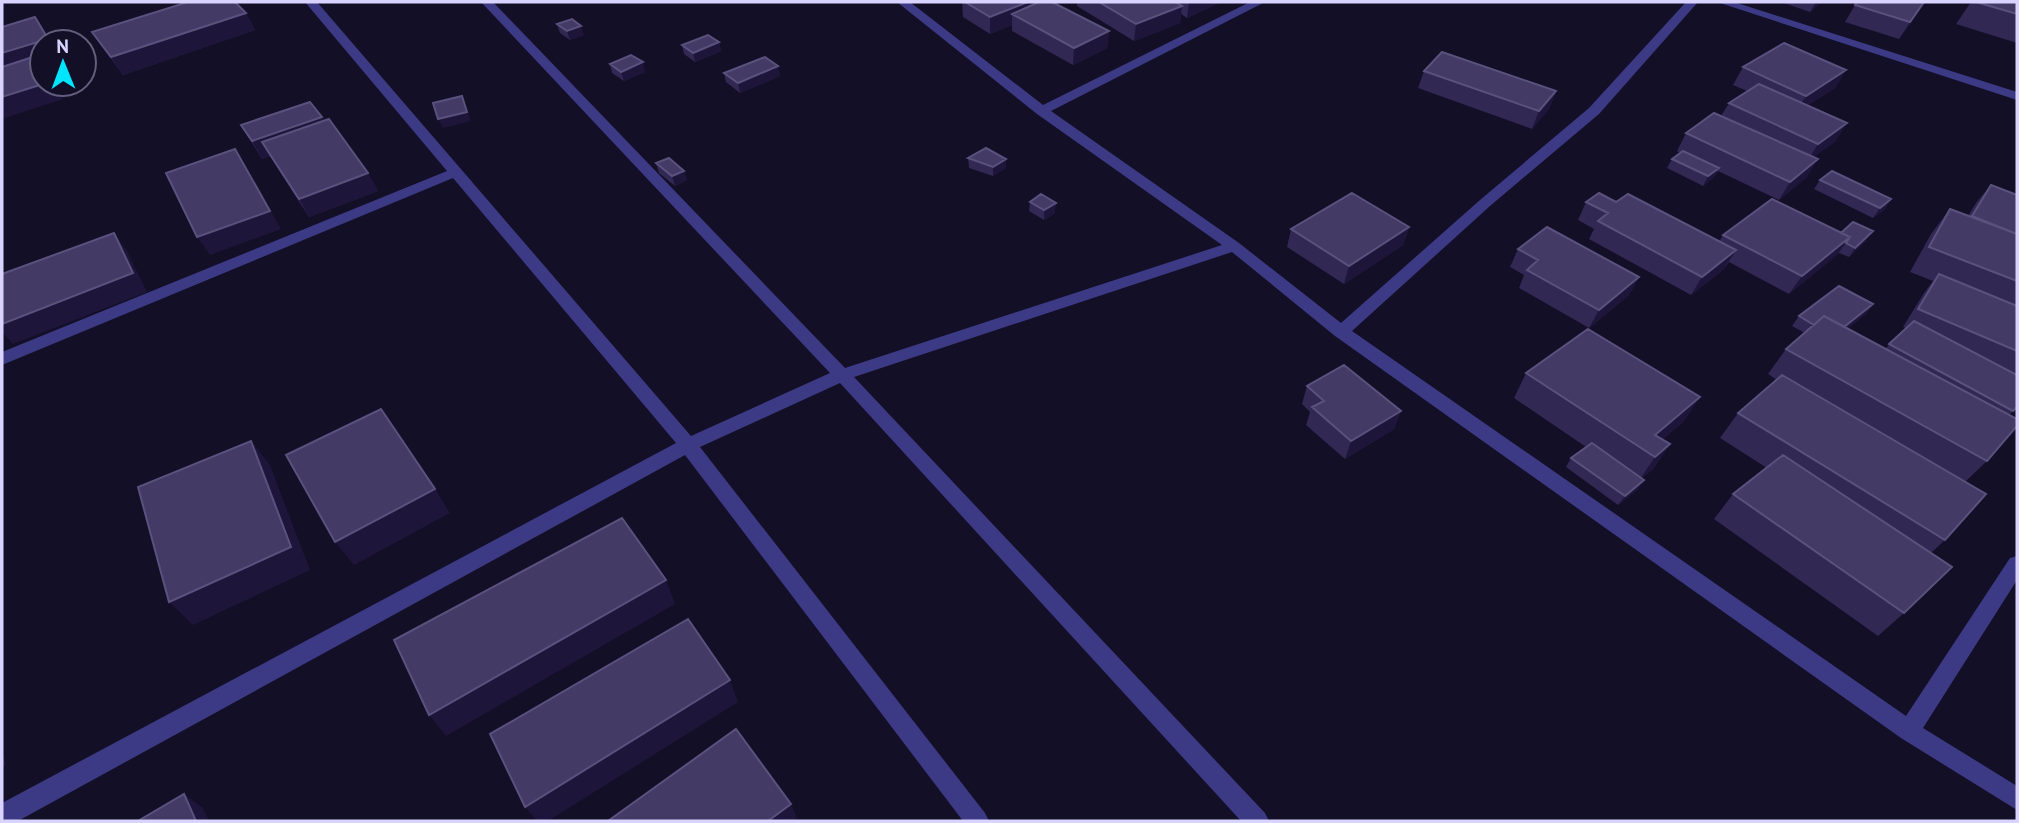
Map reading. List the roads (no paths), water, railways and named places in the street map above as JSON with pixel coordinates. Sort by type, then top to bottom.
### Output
[{"type":"street","points":[[311,2],[688,445],[977,821]]},
{"type":"street","points":[[487,2],[842,375],[1257,821]]},
{"type":"street","points":[[903,2],[1042,111],[1234,246],[1341,331],[1909,731],[2017,799]]},
{"type":"street","points":[[1042,111],[1259,2]]},
{"type":"street","points":[[1341,331],[1594,111],[1692,2]]},
{"type":"street","points":[[1723,2],[2017,96]]},
{"type":"street","points":[[2,359],[454,173]]},
{"type":"street","points":[[4,817],[688,445],[842,375],[1234,246]]},
{"type":"street","points":[[1909,731],[2017,564]]}]
